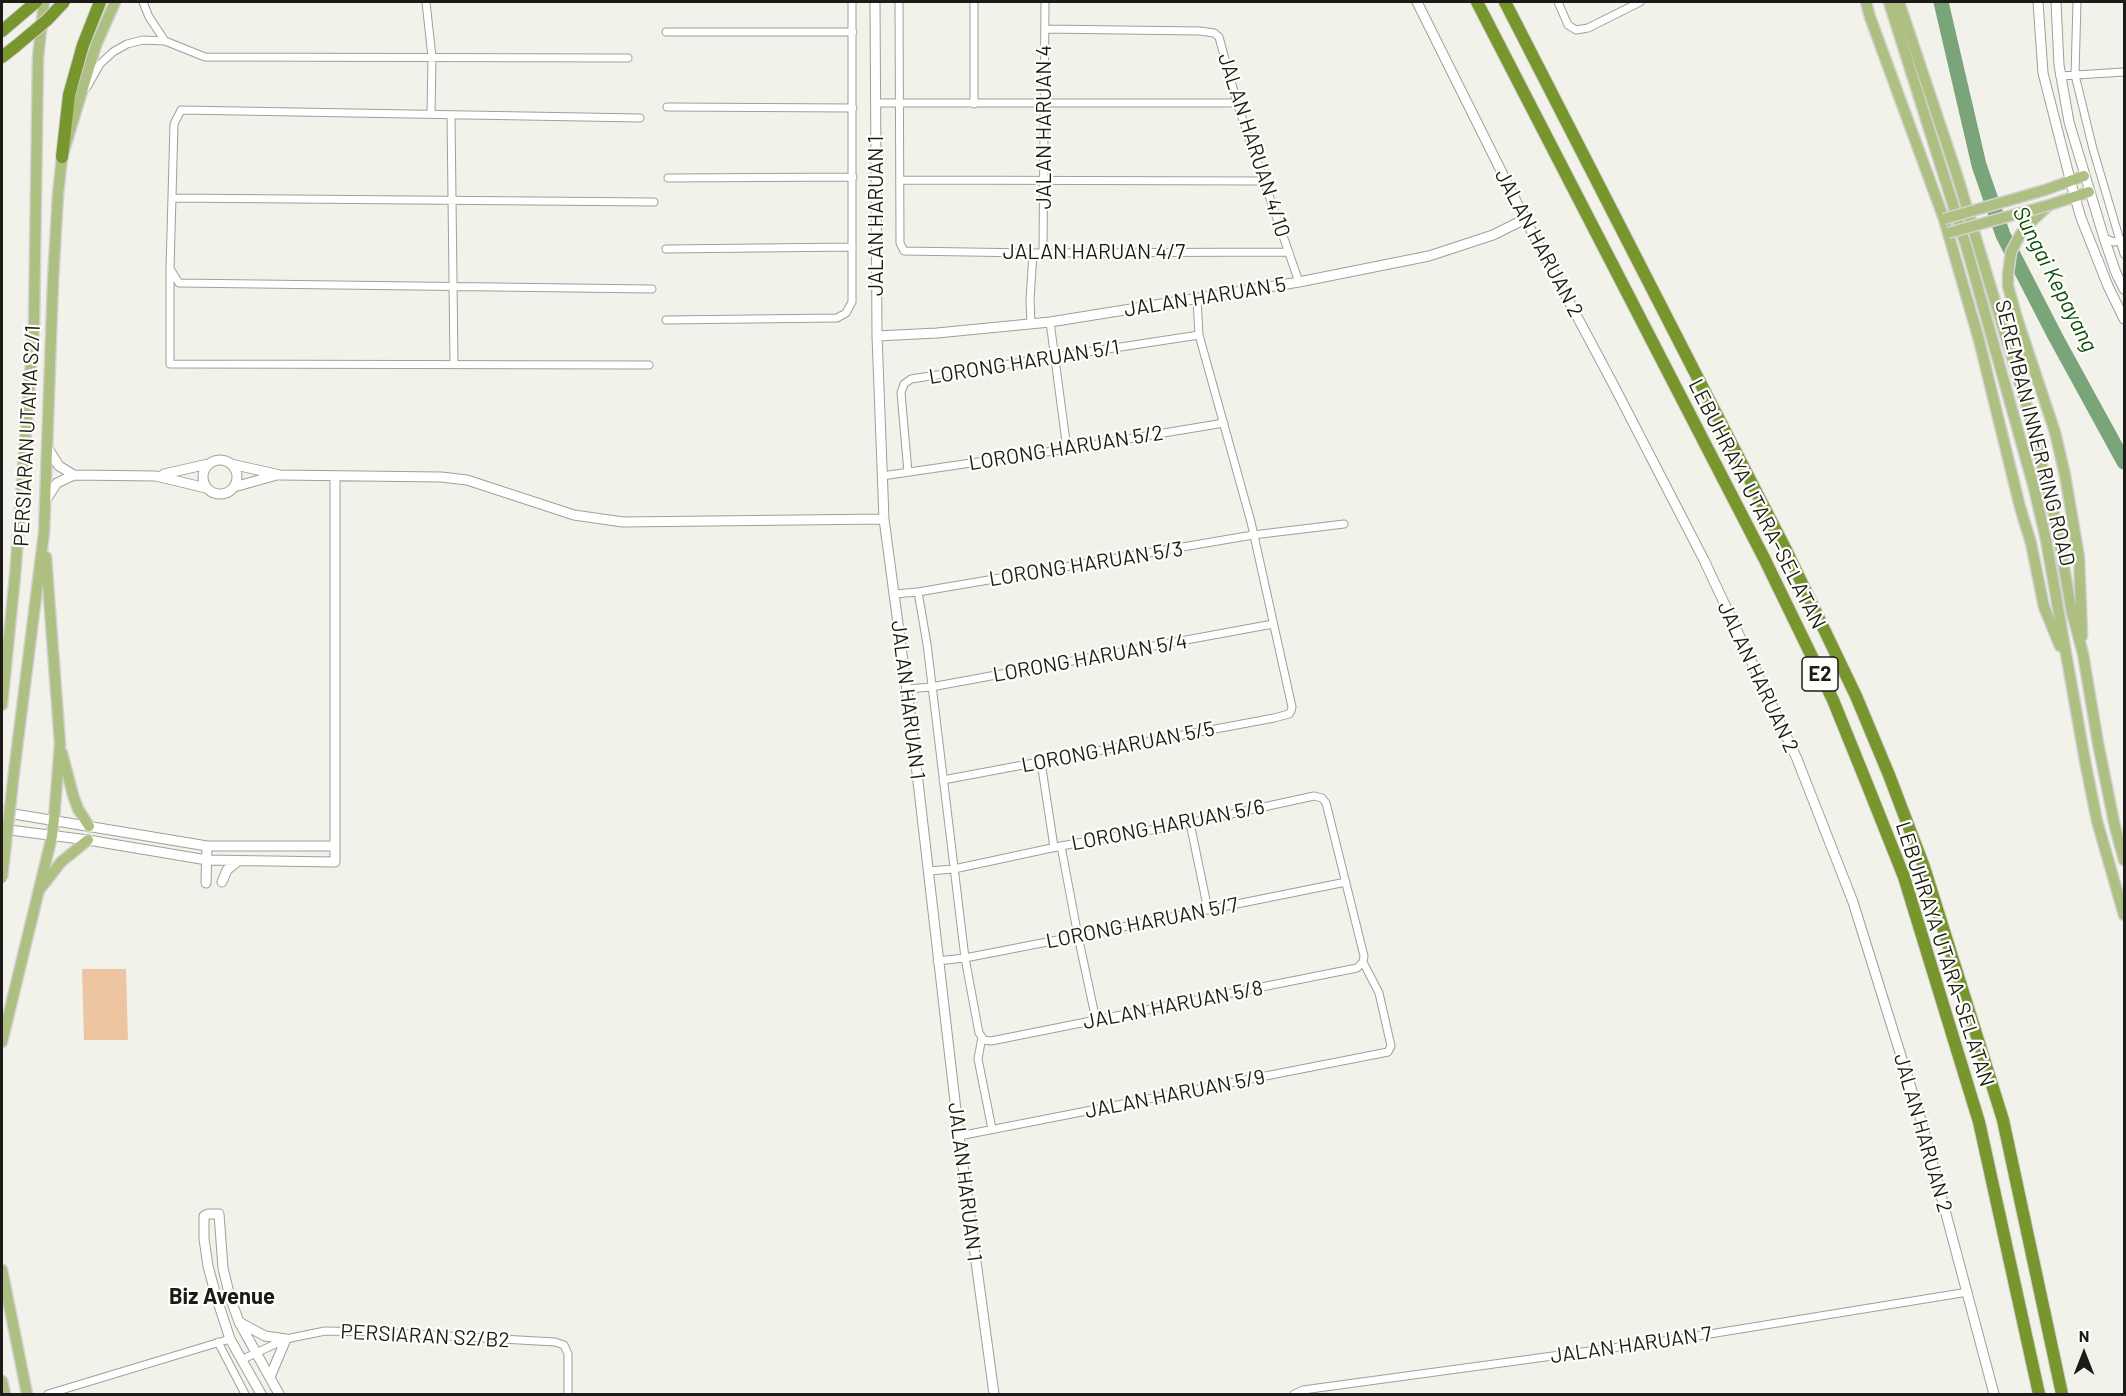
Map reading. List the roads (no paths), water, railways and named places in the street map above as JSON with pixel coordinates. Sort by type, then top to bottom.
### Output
[{"type":"highway","points":[[2,31],[36,2]]},
{"type":"highway","points":[[2,57],[47,20],[64,2]]},
{"type":"highway","points":[[62,157],[71,86],[83,45],[100,2]]},
{"type":"highway","name":"LEBUHRAYA UTARA–SELATAN","points":[[1477,2],[1764,558],[1833,700],[1869,789],[1904,877],[1979,1122],[2038,1395]]},
{"type":"highway","name":"LEBUHRAYA UTARA–SELATAN","points":[[1505,2],[1786,550],[1856,696],[1889,775],[1924,867],[2003,1120],[2062,1395]]},
{"type":"main road","name":"PERSIARAN UTAMA S2/1","points":[[2,705],[15,576],[34,324],[38,58],[44,2]]},
{"type":"main road","name":"PERSIARAN UTAMA S2/1","points":[[2,878],[44,533],[57,194],[62,157],[96,45],[115,2]]},
{"type":"main road","points":[[1866,2],[1944,219],[1979,340],[2031,543],[2044,607],[2067,660]]},
{"type":"main road","name":"SEREMBAN INNER RING ROAD","points":[[1889,2],[1967,249],[2034,488],[2046,540],[2097,821],[2124,915]]},
{"type":"main road","name":"SEREMBAN INNER RING ROAD","points":[[1899,2],[1956,172],[2019,378],[2056,522],[2072,613],[2083,654],[2097,743],[2124,860]]},
{"type":"main road","points":[[1944,219],[2045,190],[2084,176]]},
{"type":"main road","points":[[1948,234],[2089,192]]},
{"type":"main road","points":[[2049,205],[2026,228],[2011,252],[2008,286],[2055,432],[2065,475],[2079,557],[2083,654]]},
{"type":"main road","points":[[2,1042],[52,836],[54,819],[60,744],[44,533]]},
{"type":"main road","points":[[2,627],[15,576]]},
{"type":"main road","points":[[60,744],[78,809],[89,825]]},
{"type":"main road","points":[[37,894],[61,862],[88,840]]},
{"type":"main road","points":[[2,1270],[27,1395]]},
{"type":"main road","points":[[2,1381],[4,1395]]},
{"type":"street","points":[[143,2],[149,17],[165,41]]},
{"type":"street","points":[[426,2],[432,57],[431,114]]},
{"type":"street","points":[[666,320],[837,318],[846,313],[852,302],[852,2]]},
{"type":"street","name":"JALAN HARUAN 1","points":[[875,2],[877,336],[884,519],[907,689],[937,961],[994,1395]]},
{"type":"street","points":[[899,2],[900,180],[1264,181]]},
{"type":"street","points":[[974,2],[974,104]]},
{"type":"street","name":"JALAN HARUAN 4","points":[[1043,253],[1045,2]]},
{"type":"street","name":"JALAN HARUAN 2","points":[[1417,2],[1525,219],[1704,560],[1797,759],[1853,902],[1921,1120],[1994,1395]]},
{"type":"street","points":[[1557,2],[1568,24],[1576,30],[1588,28],[1640,2]]},
{"type":"street","points":[[2038,2],[2043,73],[2074,196],[2108,286],[2124,319]]},
{"type":"street","points":[[2056,2],[2060,76],[2069,122],[2104,238],[2124,289]]},
{"type":"street","points":[[2077,2],[2074,75],[2124,254]]},
{"type":"street","name":"JALAN HARUAN 4/10","points":[[1045,29],[1214,33],[1219,37],[1237,103],[1299,282]]},
{"type":"street","points":[[666,32],[852,32]]},
{"type":"street","points":[[80,98],[100,64],[113,52],[127,44],[143,40],[165,41],[205,57],[628,58]]},
{"type":"street","points":[[2060,76],[2124,72]]},
{"type":"street","points":[[876,103],[1237,103]]},
{"type":"street","points":[[667,107],[853,108]]},
{"type":"street","points":[[640,118],[181,110],[174,123],[170,364],[649,365]]},
{"type":"street","points":[[451,115],[454,364]]},
{"type":"street","points":[[668,178],[853,177]]},
{"type":"street","name":"JALAN HARUAN 4/7","points":[[900,180],[901,248],[910,252],[1288,252]]},
{"type":"street","points":[[172,198],[654,202]]},
{"type":"street","name":"JALAN HARUAN 5","points":[[877,336],[1050,322],[1299,282],[1421,258],[1493,235],[1525,219]]},
{"type":"street","points":[[2104,238],[2122,241]]},
{"type":"street","points":[[666,249],[852,247]]},
{"type":"street","points":[[1031,324],[1033,253]]},
{"type":"street","points":[[170,268],[179,283],[652,289]]},
{"type":"street","points":[[1197,299],[1199,335],[1253,535],[1273,624]]},
{"type":"street","points":[[1050,322],[1067,449]]},
{"type":"street","name":"LORONG HARUAN 5/1","points":[[908,472],[901,393],[904,384],[911,379],[1199,335]]},
{"type":"street","name":"LORONG HARUAN 5/2","points":[[882,476],[1224,423]]},
{"type":"street","points":[[46,447],[58,466],[74,475]]},
{"type":"street","points":[[156,476],[217,460],[280,475],[441,477],[467,480],[574,514],[623,522],[884,519]]},
{"type":"street","points":[[206,488],[202,478],[208,464]]},
{"type":"street","points":[[231,464],[237,477],[234,487]]},
{"type":"street","points":[[45,501],[57,483],[74,475],[156,476],[206,488],[220,494],[234,487],[280,475]]},
{"type":"street","points":[[2,829],[88,840],[207,860],[335,862],[335,477]]},
{"type":"street","name":"LORONG HARUAN 5/3","points":[[894,594],[918,592],[1253,535],[1344,524]]},
{"type":"street","points":[[918,592],[965,958],[979,1033],[982,1037],[978,1059],[992,1129]]},
{"type":"street","name":"LORONG HARUAN 5/4","points":[[907,689],[931,687],[1273,624]]},
{"type":"street","name":"LORONG HARUAN 5/5","points":[[943,780],[1289,714],[1292,707],[1273,624]]},
{"type":"street","points":[[1041,762],[1096,1020]]},
{"type":"street","name":"LORONG HARUAN 5/6","points":[[928,871],[954,869],[1058,846],[1190,823],[1314,796],[1322,798],[1326,803],[1346,882]]},
{"type":"street","points":[[2,812],[207,846],[335,846]]},
{"type":"street","points":[[1190,823],[1208,910]]},
{"type":"street","points":[[187,856],[198,866],[206,883],[207,846]]},
{"type":"street","points":[[222,861],[223,847]]},
{"type":"street","points":[[222,882],[227,870],[238,861]]},
{"type":"street","points":[[1346,882],[1364,956],[1363,962]]},
{"type":"street","name":"LORONG HARUAN 5/7","points":[[937,961],[965,958],[1346,882]]},
{"type":"street","name":"JALAN HARUAN 5/8","points":[[982,1037],[984,1040],[992,1041],[1357,968],[1363,962]]},
{"type":"street","name":"JALAN HARUAN 5/9","points":[[959,1136],[1377,1054],[1390,1049],[1379,993],[1363,962]]},
{"type":"street","points":[[261,1395],[230,1339],[208,1266],[204,1239],[204,1216],[219,1214],[223,1268],[230,1297],[239,1322],[279,1395]]},
{"type":"street","name":"JALAN HARUAN 7","points":[[1294,1395],[1303,1390],[1685,1338],[1968,1292]]},
{"type":"street","points":[[239,1322],[266,1336],[286,1339],[270,1377]]},
{"type":"street","name":"PERSIARAN S2/B2","points":[[241,1360],[286,1339],[325,1331],[555,1342],[564,1345],[568,1354],[568,1395]]},
{"type":"street","points":[[48,1395],[230,1339]]},
{"type":"street","points":[[218,1342],[245,1395]]},
{"type":"waterway","name":"Sungai Kepayang","points":[[1941,2],[1979,165],[2003,235],[2124,462]]},
{"type":"district","name":"Biz Avenue","points":[[222,1297]]}]
